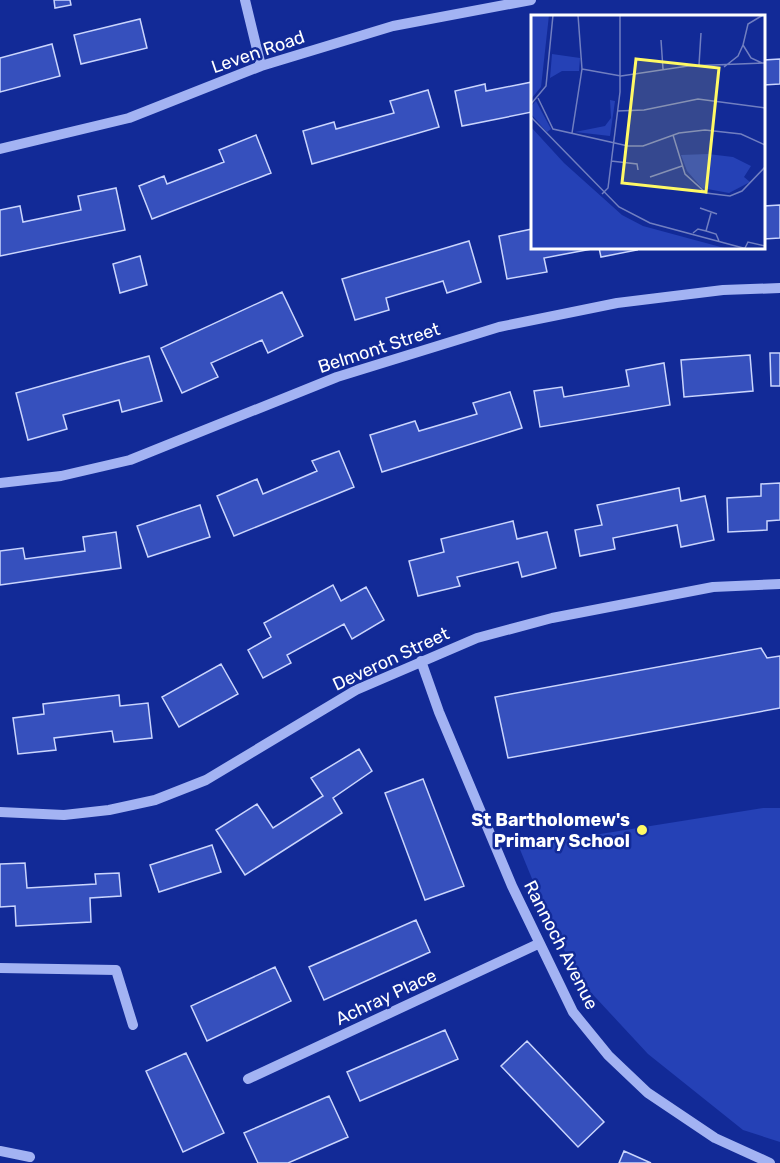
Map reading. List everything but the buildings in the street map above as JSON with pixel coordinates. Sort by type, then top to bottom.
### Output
[{"type":"street","points":[[245,0],[261,66]]},
{"type":"street","name":"Leven Road","points":[[0,149],[129,118],[261,66],[393,26],[531,0]]},
{"type":"street","name":"Belmont Street","points":[[0,483],[61,476],[130,460],[337,377],[499,327],[617,303],[723,290],[780,288]]},
{"type":"street","name":"Deveron Street","points":[[0,812],[64,815],[109,810],[155,800],[207,780],[356,690],[477,638],[552,618],[713,587],[780,584]]},
{"type":"street","name":"Rannoch Avenue","points":[[421,661],[439,712],[538,944],[573,1012],[608,1055],[648,1093],[715,1138],[770,1163]]},
{"type":"street","name":"Achray Place","points":[[248,1079],[538,944]]},
{"type":"street","points":[[0,968],[116,970],[133,1025]]},
{"type":"street","points":[[0,1151],[30,1157]]},
{"type":"shaded area","points":[[763,808],[780,808],[780,1142],[743,1130],[648,1054],[584,985],[553,930],[519,847]]},
{"type":"place","name":"St Bartholomew's Primary School","points":[[642,830]]}]
